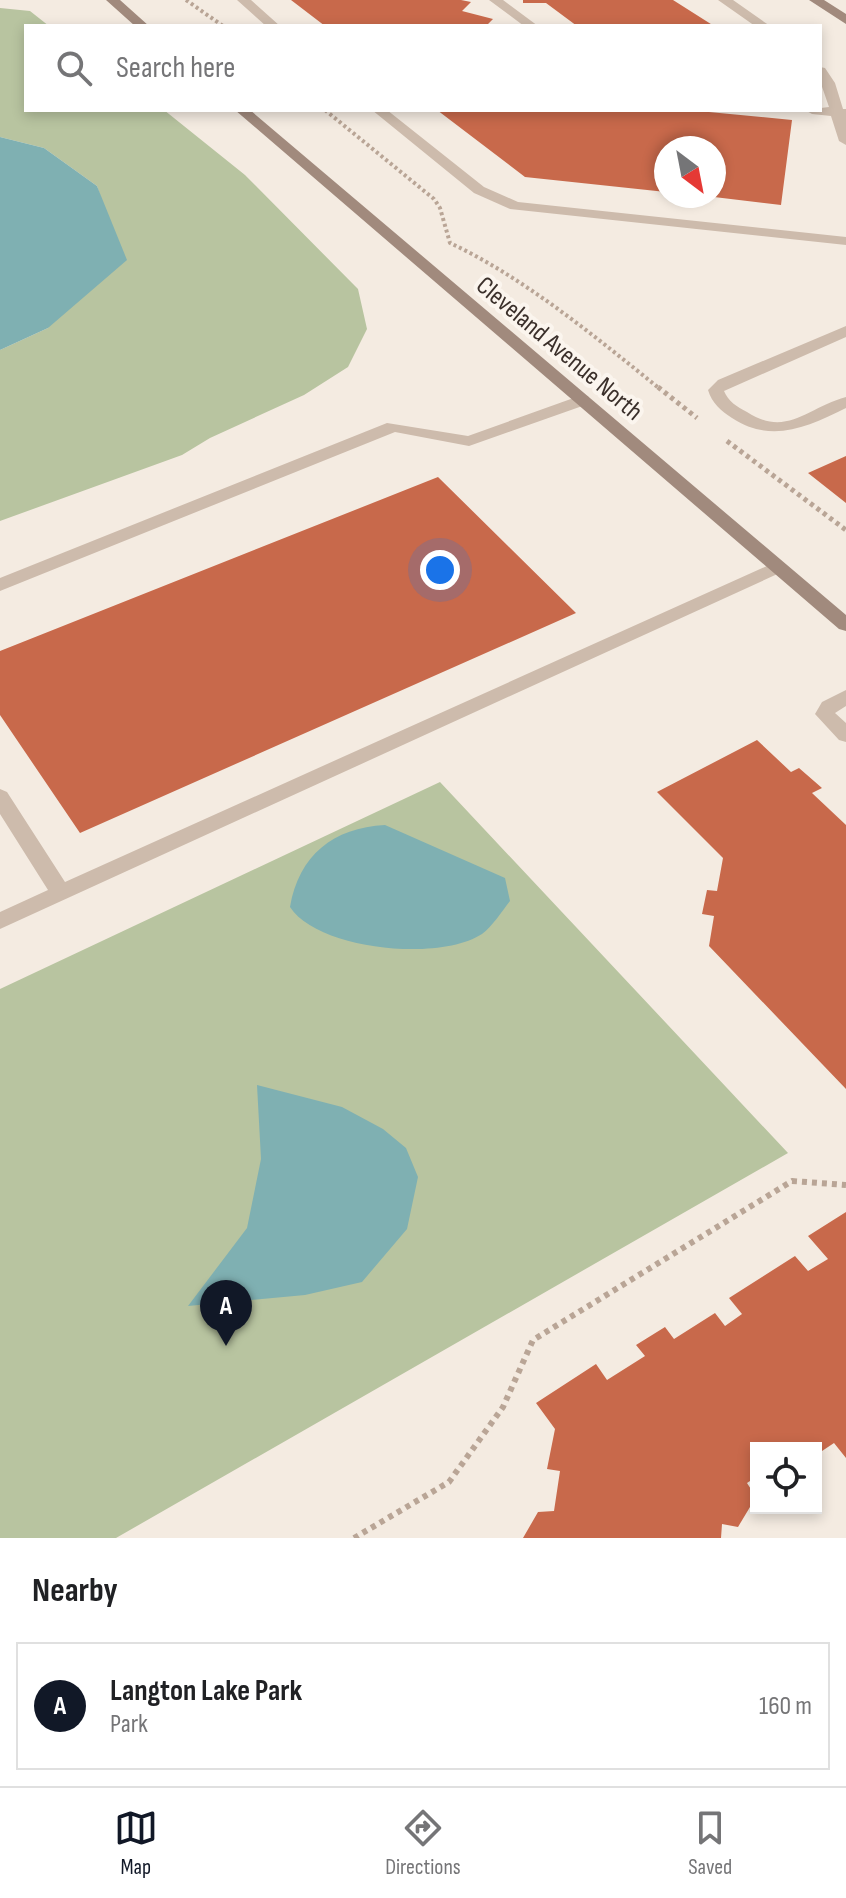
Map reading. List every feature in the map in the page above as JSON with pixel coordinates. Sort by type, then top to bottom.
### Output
[{"type":"street","points":[[112,0],[141,24]]},
{"type":"street","points":[[815,0],[846,20]]},
{"type":"street","name":"Cleveland Avenue North","points":[[244,112],[846,625]]},
{"type":"lane","points":[[243,0],[272,24]]},
{"type":"lane","points":[[495,0],[529,24]]},
{"type":"lane","points":[[724,0],[761,24]]},
{"type":"lane","points":[[822,74],[842,113],[846,141]]},
{"type":"lane","points":[[822,111],[842,113]]},
{"type":"lane","points":[[382,112],[479,190],[515,206],[846,241]]},
{"type":"lane","points":[[846,331],[724,383],[719,386],[716,395],[751,425],[771,430],[791,427],[846,402]]},
{"type":"lane","points":[[0,585],[393,427],[469,441],[582,400]]},
{"type":"lane","points":[[0,921],[778,567]]},
{"type":"lane","points":[[846,697],[829,707],[825,714],[846,735]]},
{"type":"lane","points":[[0,797],[61,893]]},
{"type":"path","points":[[186,0],[220,24]]},
{"type":"path","points":[[327,112],[434,199],[440,208],[450,243],[482,258],[613,351],[708,426]]},
{"type":"path","points":[[720,436],[846,530]]},
{"type":"path","points":[[354,1538],[449,1482],[503,1407],[533,1340],[792,1181],[846,1185]]},
{"type":"green space","points":[[0,8],[30,11],[46,24],[24,24],[24,112],[166,112],[245,175],[358,289],[367,329],[348,367],[304,395],[210,438],[182,455],[0,521],[0,350],[48,328],[109,222],[97,186],[44,148],[0,137]]},
{"type":"green space","points":[[440,782],[788,1153],[116,1538],[0,1538],[0,989]]},
{"type":"water","points":[[0,137],[44,148],[97,186],[127,260],[48,328],[0,350]]},
{"type":"water","points":[[385,825],[505,878],[510,901],[482,934],[463,943],[438,948],[380,947],[352,942],[305,922],[290,907],[301,873],[310,859],[334,839],[349,832]]},
{"type":"water","points":[[257,1085],[342,1107],[383,1129],[406,1148],[418,1177],[407,1229],[362,1282],[305,1295],[188,1306],[247,1228],[261,1159]]},
{"type":"building","points":[[291,0],[461,0],[471,2],[462,11],[493,19],[488,24],[322,24]]},
{"type":"building","points":[[523,0],[673,0],[711,24],[574,24],[546,3],[523,3]]},
{"type":"building","points":[[440,112],[709,112],[792,120],[781,205],[726,198],[726,136],[654,136],[654,191],[525,177]]},
{"type":"building","points":[[846,456],[846,503],[808,473]]},
{"type":"building","points":[[438,477],[576,613],[80,833],[0,715],[0,651]]},
{"type":"building","points":[[757,740],[791,772],[799,768],[822,788],[812,793],[846,825],[846,1089],[709,946],[714,916],[702,914],[707,890],[717,891],[723,858],[657,792]]},
{"type":"building","points":[[846,1212],[846,1458],[834,1443],[822,1451],[822,1442],[750,1442],[750,1481],[747,1483],[750,1507],[738,1527],[722,1524],[721,1538],[523,1538],[538,1512],[554,1511],[560,1471],[547,1469],[555,1429],[536,1403],[596,1364],[607,1380],[645,1356],[636,1345],[665,1327],[674,1339],[715,1313],[725,1326],[742,1314],[729,1298],[795,1256],[808,1271],[828,1259],[808,1236]]},
{"type":"place","name":"Langton Lake Park","points":[[226,1346]]}]
